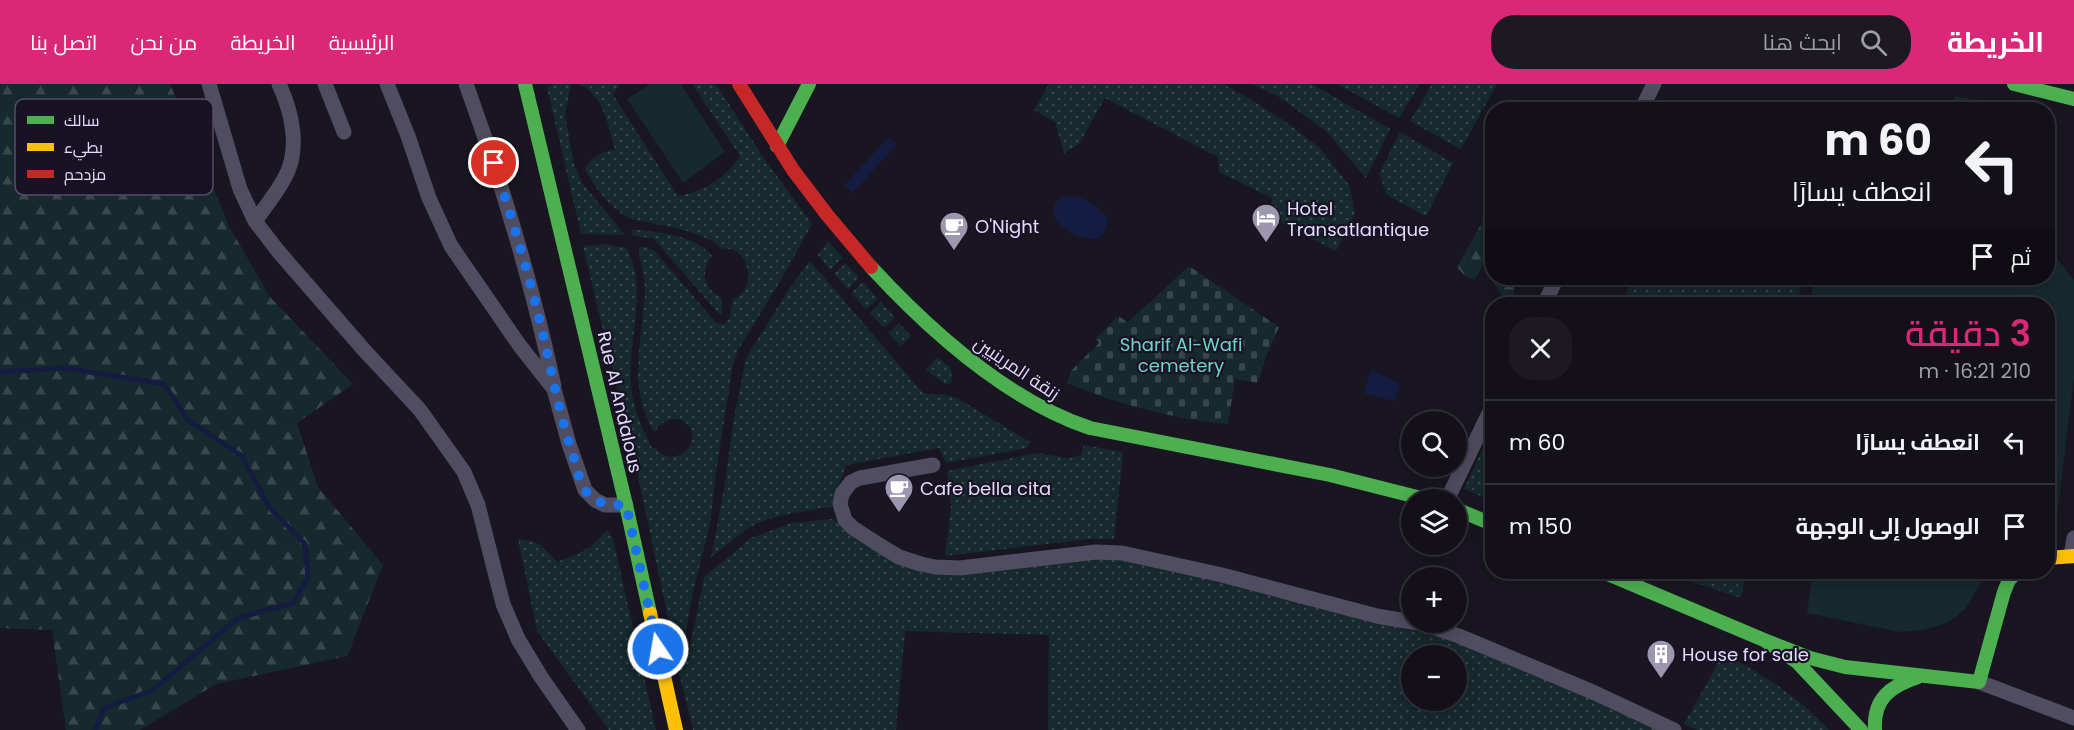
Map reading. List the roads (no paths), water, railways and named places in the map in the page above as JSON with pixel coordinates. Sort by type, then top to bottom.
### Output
[{"type":"main road","name":"Rue Al Andalous","points":[[525,84],[626,505],[676,730]]},
{"type":"main road","points":[[777,146],[809,84]]},
{"type":"main road","points":[[2014,84],[2074,99]]},
{"type":"main road","name":"زنقة المرينيين","points":[[744,85],[777,146],[827,214],[892,289],[927,324],[978,366],[1037,406],[1065,420],[1090,428],[1330,475],[1401,493]]},
{"type":"main road","points":[[1467,514],[1485,521]]},
{"type":"main road","points":[[2055,557],[2073,556]]},
{"type":"main road","points":[[1620,579],[1764,640],[1826,663],[1872,671],[1979,682],[2004,592],[2010,579]]},
{"type":"main road","points":[[1764,640],[1797,662],[1861,730]]},
{"type":"main road","points":[[1875,730],[1876,709],[1882,696],[1905,680],[1924,676]]},
{"type":"street","points":[[209,84],[240,189],[255,221],[293,268],[420,410],[464,472],[478,505],[503,604],[514,631],[541,677],[578,730]]},
{"type":"street","points":[[255,221],[286,177],[290,162],[293,126],[288,103],[279,84]]},
{"type":"street","points":[[325,84],[344,132]]},
{"type":"street","points":[[387,84],[429,198],[451,246],[520,346],[554,389]]},
{"type":"street","points":[[466,84],[500,180],[522,254],[554,389],[585,490],[595,500],[605,505],[626,505]]},
{"type":"street","points":[[1645,102],[1654,84]]},
{"type":"street","points":[[1451,489],[1485,421]]},
{"type":"street","points":[[933,465],[860,478],[851,482],[842,494],[840,504],[846,520],[864,536],[899,557],[935,567],[960,568],[1096,552],[1122,553],[1222,575],[1377,616],[1401,620]]},
{"type":"street","points":[[2073,556],[2074,538]]},
{"type":"street","points":[[1450,633],[1595,693],[1674,730]]},
{"type":"street","points":[[1979,682],[2074,718]]},
{"type":"water","points":[[889,137],[896,145],[853,193],[844,185]]},
{"type":"water","points":[[1065,195],[1084,199],[1104,214],[1108,220],[1100,237],[1085,238],[1074,234],[1057,221],[1053,213],[1055,204]]},
{"type":"water","points":[[1371,369],[1400,384],[1394,401],[1364,393]]},
{"type":"waterway","points":[[0,372],[64,368],[164,384],[188,420],[242,456],[269,507],[305,544],[308,577],[293,603],[238,618],[153,690],[104,708],[95,730]]},
{"type":"place","name":"Hotel Transatlantique","points":[[1266,244]]},
{"type":"place","name":"O'Night","points":[[954,252]]},
{"type":"place","name":"Cafe bella cita","points":[[899,514]]},
{"type":"place","name":"House for sale","points":[[1661,680]]},
{"type":"park label","name":"Sharif Al-Wafi cemetery","points":[[1181,354]]}]
